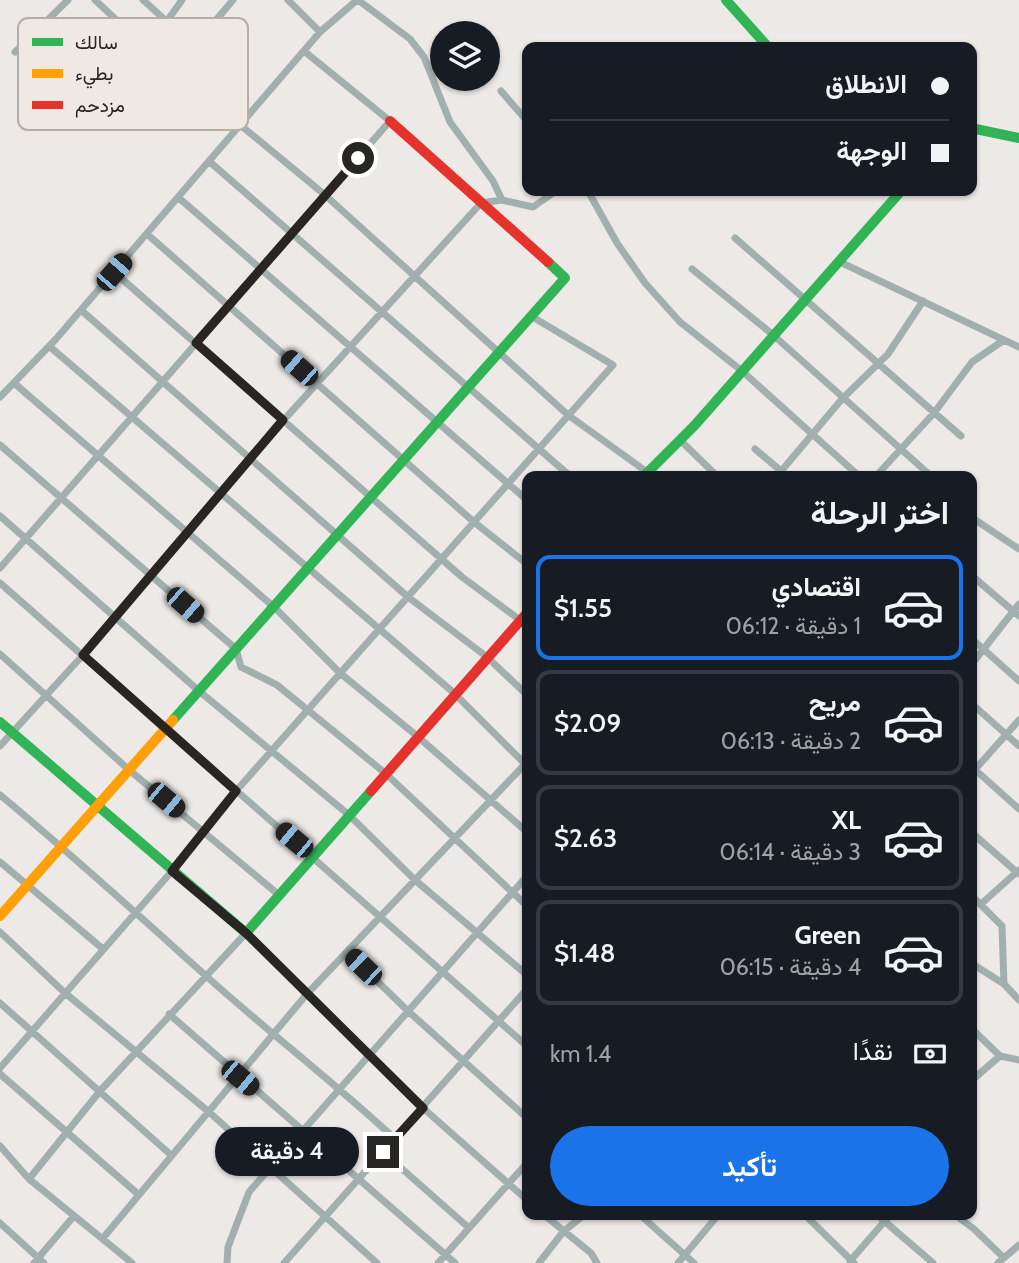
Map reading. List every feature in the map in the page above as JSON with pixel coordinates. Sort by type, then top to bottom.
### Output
[{"type":"street","points":[[50,18],[68,0]]},
{"type":"street","points":[[95,0],[114,18]]},
{"type":"street","points":[[143,0],[164,18]]},
{"type":"street","points":[[169,18],[182,0]]},
{"type":"street","points":[[218,18],[233,0]]},
{"type":"street","points":[[288,0],[320,32]]},
{"type":"street","points":[[248,118],[320,32],[357,0],[410,39],[424,57],[450,122],[493,181],[502,200]]},
{"type":"street","points":[[726,0],[764,42]]},
{"type":"street","points":[[15,52],[18,49]]},
{"type":"street","points":[[0,916],[565,278],[390,121],[304,51]]},
{"type":"street","points":[[501,91],[522,115]]},
{"type":"street","points":[[0,568],[390,121]]},
{"type":"street","points":[[248,128],[569,415],[641,471]]},
{"type":"street","points":[[977,129],[1019,138]]},
{"type":"street","points":[[0,397],[49,346],[238,130]]},
{"type":"street","points":[[210,162],[564,471]]},
{"type":"street","points":[[0,747],[83,655],[251,456],[481,203],[502,200],[533,207],[549,196]]},
{"type":"street","points":[[591,196],[617,243],[645,283],[680,321],[742,371],[854,471]]},
{"type":"street","points":[[648,471],[680,440],[772,334],[808,299],[897,196]]},
{"type":"street","points":[[179,198],[522,495]]},
{"type":"street","points":[[148,234],[474,522],[522,560]]},
{"type":"street","points":[[735,238],[808,299],[878,365],[961,436]]},
{"type":"street","points":[[840,262],[1019,347]]},
{"type":"street","points":[[692,269],[772,334],[925,471]]},
{"type":"street","points":[[114,272],[442,559],[522,618]]},
{"type":"street","points":[[784,471],[842,399],[878,365],[923,301]]},
{"type":"street","points":[[81,310],[339,533],[408,597],[486,657],[522,690]]},
{"type":"street","points":[[138,1194],[0,1071],[103,948],[172,871],[236,791],[613,365],[531,316]]},
{"type":"street","points":[[880,471],[934,413],[972,362],[1004,340]]},
{"type":"street","points":[[49,346],[454,693],[522,760]]},
{"type":"street","points":[[14,383],[274,607],[341,673],[522,828]]},
{"type":"street","points":[[680,440],[713,471]]},
{"type":"street","points":[[0,445],[236,649],[241,667],[277,685],[385,774],[522,902]]},
{"type":"street","points":[[755,449],[779,471]]},
{"type":"street","points":[[0,516],[199,691],[349,815],[415,880],[522,971]]},
{"type":"street","points":[[977,521],[1019,549]]},
{"type":"street","points":[[977,580],[1017,611],[977,660]]},
{"type":"street","points":[[0,583],[522,1042]]},
{"type":"street","points":[[29,1179],[100,1091],[246,933],[486,657],[522,623]]},
{"type":"street","points":[[977,643],[1019,681]]},
{"type":"street","points":[[0,654],[128,769],[279,895]]},
{"type":"street","points":[[977,708],[1019,746]]},
{"type":"street","points":[[977,765],[1004,733],[1019,720]]},
{"type":"street","points":[[0,722],[246,933],[423,1108],[522,1196]]},
{"type":"street","points":[[103,1238],[171,1155],[240,1078],[306,995],[522,768]]},
{"type":"street","points":[[977,773],[1019,809]]},
{"type":"street","points":[[0,795],[136,910],[206,975],[340,1088],[395,1139]]},
{"type":"street","points":[[977,837],[1018,872],[981,904]]},
{"type":"street","points":[[0,862],[103,948]]},
{"type":"street","points":[[227,1263],[228,1247],[249,1192],[522,882]]},
{"type":"street","points":[[977,900],[1002,926],[1004,984]]},
{"type":"street","points":[[0,932],[65,993],[209,1112],[377,1263]]},
{"type":"street","points":[[347,952],[408,1012],[522,1113]]},
{"type":"street","points":[[977,967],[1004,984],[1019,1000]]},
{"type":"street","points":[[285,1263],[522,995]]},
{"type":"street","points":[[0,1003],[171,1155]]},
{"type":"street","points":[[169,1014],[446,1253],[454,1263]]},
{"type":"street","points":[[977,1034],[1000,1056],[1019,1060]]},
{"type":"street","points":[[977,1076],[1000,1056]]},
{"type":"street","points":[[0,1146],[29,1179],[132,1263]]},
{"type":"street","points":[[383,1152],[469,1228]]},
{"type":"street","points":[[438,1263],[522,1169]]},
{"type":"street","points":[[0,1223],[39,1261],[74,1216]]},
{"type":"street","points":[[550,1220],[591,1253],[597,1263]]},
{"type":"street","points":[[539,1263],[563,1232],[578,1220]]},
{"type":"street","points":[[646,1220],[694,1263]]},
{"type":"street","points":[[678,1263],[714,1220]]},
{"type":"street","points":[[811,1220],[851,1262],[887,1220]]},
{"type":"street","points":[[882,1220],[933,1263]]},
{"type":"street","points":[[961,1220],[1000,1259],[1019,1245]]},
{"type":"traffic: fast","points":[[726,0],[764,42]]},
{"type":"traffic: fast","points":[[977,129],[1019,138]]},
{"type":"traffic: fast","points":[[649,471],[695,425],[897,196]]},
{"type":"traffic: fast","points":[[173,720],[565,278],[548,262]]},
{"type":"traffic: fast","points":[[0,722],[246,933],[371,791]]},
{"type":"traffic: slow","points":[[0,916],[173,720]]},
{"type":"traffic: jam","points":[[390,121],[548,262]]},
{"type":"traffic: jam","points":[[371,791],[522,619]]},
{"type":"route","points":[[358,158],[196,343],[283,420],[83,655],[236,791],[172,871],[246,933],[423,1108],[383,1152]]}]
